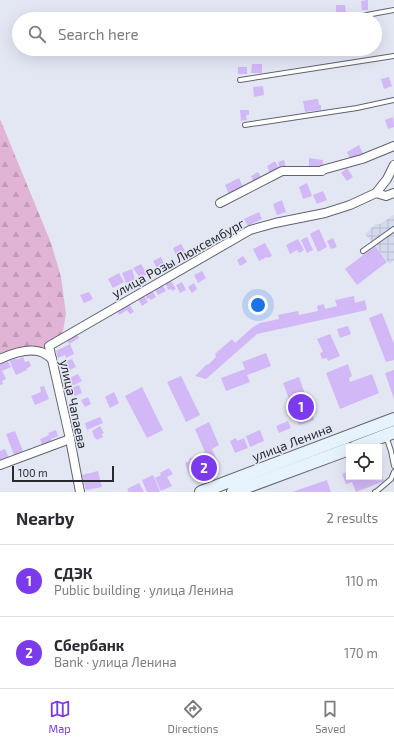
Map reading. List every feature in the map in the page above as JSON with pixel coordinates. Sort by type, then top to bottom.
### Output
[{"type":"main road","points":[[362,444],[389,434],[389,421]]},
{"type":"main road","name":"улица Ленина","points":[[201,492],[389,421]]},
{"type":"main road","name":"улица Ленина","points":[[235,492],[346,450]]},
{"type":"street","points":[[220,203],[282,171],[322,171],[362,159],[394,146]]},
{"type":"street","points":[[376,193],[387,179],[394,165]]},
{"type":"street","name":"улица Розы Люксембург","points":[[49,346],[250,230],[275,223],[325,213],[350,205],[376,193],[386,196],[394,193]]},
{"type":"street","name":"улица Чапаева","points":[[49,346],[70,439],[80,492]]},
{"type":"street","points":[[0,359],[29,351],[42,352],[52,359]]},
{"type":"street","points":[[0,465],[70,439]]},
{"type":"lane","points":[[382,12],[394,10]]},
{"type":"lane","points":[[240,80],[394,56]]},
{"type":"lane","points":[[245,126],[357,108],[394,100]]},
{"type":"lane","points":[[363,251],[394,230]]},
{"type":"lane","points":[[389,434],[394,466]]},
{"type":"lane","points":[[375,492],[393,480],[394,472]]},
{"type":"shaded area","points":[[394,215],[394,260],[390,264],[365,234],[376,224],[380,224]]},
{"type":"green space","points":[[0,119],[51,243],[61,277],[66,314],[60,340],[47,353],[33,356],[0,357]]},
{"type":"building","points":[[368,0],[368,10],[362,10],[361,1]]},
{"type":"building","points":[[336,5],[345,5],[346,12],[336,12]]},
{"type":"building","points":[[252,64],[262,64],[262,73],[251,73]]},
{"type":"building","points":[[238,67],[247,67],[247,74],[238,74]]},
{"type":"building","points":[[389,77],[392,86],[384,89],[381,79]]},
{"type":"building","points":[[263,86],[264,95],[254,97],[253,87]]},
{"type":"building","points":[[318,99],[319,105],[321,105],[321,110],[305,112],[303,101]]},
{"type":"building","points":[[240,110],[249,110],[249,115],[246,115],[247,120],[241,121]]},
{"type":"building","points":[[393,117],[394,127],[388,129],[385,120]]},
{"type":"building","points":[[359,145],[363,154],[351,160],[347,152]]},
{"type":"building","points":[[309,158],[323,160],[322,170],[309,169]]},
{"type":"building","points":[[284,160],[286,167],[280,169],[278,162]]},
{"type":"building","points":[[275,161],[279,169],[270,174],[267,166]]},
{"type":"building","points":[[347,168],[353,177],[347,181],[341,173]]},
{"type":"building","points":[[258,172],[262,179],[254,182],[251,176]]},
{"type":"building","points":[[239,178],[244,189],[230,196],[225,185]]},
{"type":"building","points":[[307,183],[312,196],[303,199],[299,187]]},
{"type":"building","points":[[323,191],[327,200],[317,204],[313,195]]},
{"type":"building","points":[[282,200],[286,212],[277,215],[273,204]]},
{"type":"building","points":[[259,212],[262,219],[248,226],[244,219]]},
{"type":"building","points":[[319,229],[327,247],[318,252],[310,234]]},
{"type":"building","points":[[307,237],[313,250],[307,253],[301,240]]},
{"type":"building","points":[[333,238],[337,247],[331,249],[327,241]]},
{"type":"building","points":[[298,239],[304,250],[299,253],[297,250],[290,254],[286,245]]},
{"type":"building","points":[[265,243],[272,256],[259,261],[253,249]]},
{"type":"building","points":[[181,244],[186,253],[178,259],[173,248]]},
{"type":"building","points":[[375,246],[387,262],[357,285],[345,269]]},
{"type":"building","points":[[243,256],[247,262],[240,266],[237,260]]},
{"type":"building","points":[[161,257],[165,266],[158,270],[153,261]]},
{"type":"building","points":[[141,264],[147,274],[140,278],[133,268]]},
{"type":"building","points":[[132,269],[135,280],[126,283],[122,273]]},
{"type":"building","points":[[202,271],[206,278],[198,283],[194,275]]},
{"type":"building","points":[[119,273],[124,282],[113,288],[108,279]]},
{"type":"building","points":[[171,281],[176,289],[172,291],[171,289],[168,290],[166,284]]},
{"type":"building","points":[[182,282],[186,290],[180,293],[176,285]]},
{"type":"building","points":[[161,283],[166,291],[158,295],[154,288]]},
{"type":"building","points":[[194,283],[197,289],[192,293],[188,287]]},
{"type":"building","points":[[151,289],[156,297],[151,300],[149,298],[147,299],[144,293]]},
{"type":"building","points":[[89,292],[93,299],[84,303],[80,295]]},
{"type":"building","points":[[144,296],[148,302],[142,306],[138,299]]},
{"type":"building","points":[[354,296],[355,303],[365,300],[367,310],[257,334],[206,379],[195,376],[216,357],[215,354],[232,339],[235,343],[253,327],[260,323],[279,319],[278,315],[298,311],[299,315],[318,311],[317,306],[324,304],[325,309],[337,306],[335,300]]},
{"type":"building","points":[[128,302],[134,312],[130,314],[127,310],[119,315],[116,309]]},
{"type":"building","points":[[382,313],[394,344],[394,360],[386,362],[369,318]]},
{"type":"building","points":[[348,326],[351,334],[340,338],[337,329]]},
{"type":"building","points":[[75,332],[79,338],[69,344],[66,337]]},
{"type":"building","points":[[330,334],[340,356],[328,361],[327,358],[322,359],[320,353],[323,352],[317,339]]},
{"type":"building","points":[[70,344],[74,354],[66,358],[65,355],[58,358],[56,351]]},
{"type":"building","points":[[266,353],[271,366],[247,375],[250,382],[226,391],[221,378],[245,369],[242,362]]},
{"type":"building","points":[[23,357],[25,362],[29,361],[31,366],[26,369],[27,370],[16,375],[9,360]]},
{"type":"building","points":[[6,358],[11,367],[2,371],[6,379],[2,381],[3,384],[0,385],[0,361]]},
{"type":"building","points":[[72,359],[76,367],[63,373],[59,364]]},
{"type":"building","points":[[348,364],[352,376],[349,378],[350,382],[372,374],[379,393],[340,409],[326,373]]},
{"type":"building","points":[[394,370],[394,399],[385,373]]},
{"type":"building","points":[[78,374],[82,381],[72,386],[69,378]]},
{"type":"building","points":[[181,376],[200,415],[186,422],[167,382]]},
{"type":"building","points":[[299,377],[314,420],[299,425],[283,383]]},
{"type":"building","points":[[79,385],[82,393],[75,396],[71,388]]},
{"type":"building","points":[[44,386],[49,399],[35,405],[31,396],[41,392],[40,387]]},
{"type":"building","points":[[142,387],[163,430],[147,438],[125,396]]},
{"type":"building","points":[[114,392],[119,403],[110,408],[105,397]]},
{"type":"building","points":[[88,397],[91,404],[85,407],[81,400]]},
{"type":"building","points":[[100,417],[103,423],[87,430],[85,423]]},
{"type":"building","points":[[288,421],[291,428],[279,433],[276,426]]},
{"type":"building","points":[[209,422],[219,445],[212,449],[217,460],[211,463],[212,465],[189,473],[185,463],[190,461],[189,459],[205,452],[195,429]]},
{"type":"building","points":[[100,426],[104,433],[102,434],[103,437],[97,440],[96,438],[95,439],[92,431]]},
{"type":"building","points":[[56,430],[58,436],[51,439],[52,441],[42,445],[40,439],[49,435],[48,433]]},
{"type":"building","points":[[260,430],[264,441],[250,447],[246,436]]},
{"type":"building","points":[[15,431],[23,451],[14,455],[6,434]]},
{"type":"building","points":[[236,438],[237,441],[244,438],[248,448],[235,453],[230,441]]},
{"type":"building","points":[[5,449],[9,458],[0,461],[0,451]]},
{"type":"building","points":[[169,468],[173,474],[167,477],[172,486],[161,491],[155,478]]},
{"type":"building","points":[[98,471],[102,487],[86,490],[82,475]]},
{"type":"building","points":[[346,472],[346,480],[382,480],[382,476],[384,481],[356,492],[352,482],[346,484],[342,474]]},
{"type":"building","points":[[153,475],[160,491],[147,492],[142,480]]},
{"type":"building","points":[[327,480],[331,492],[292,492]]},
{"type":"building","points":[[139,483],[144,492],[129,492],[127,489]]},
{"type":"place","name":"СДЭК","points":[[301,407]]},
{"type":"place","name":"Сбербанк","points":[[204,468]]}]
